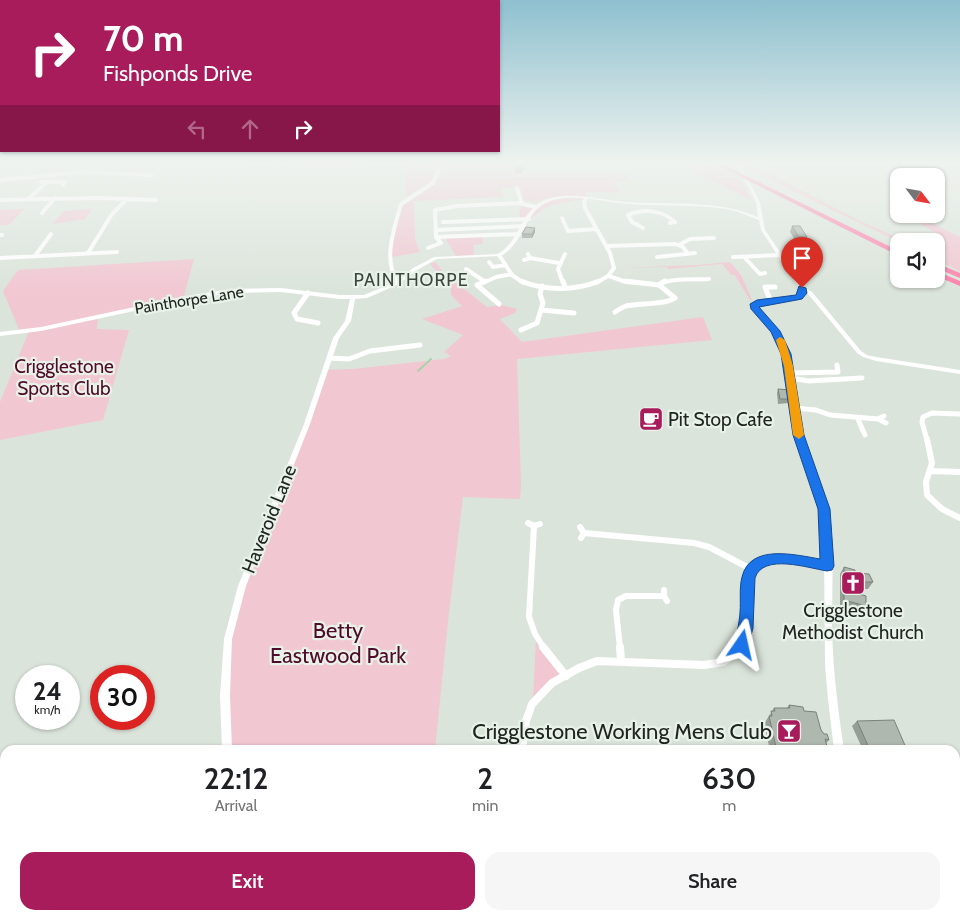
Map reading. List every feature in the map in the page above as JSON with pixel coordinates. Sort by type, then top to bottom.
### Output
[{"type":"highway","points":[[800,205],[890,250]]},
{"type":"highway","points":[[813,205],[890,242]]},
{"type":"highway","points":[[945,269],[960,276]]},
{"type":"highway","points":[[945,277],[960,284]]},
{"type":"street","points":[[42,214],[49,205]]},
{"type":"street","points":[[88,253],[112,214],[121,205]]},
{"type":"street","points":[[397,283],[392,277],[390,257],[402,205]]},
{"type":"street","points":[[428,248],[440,243],[436,236],[435,210],[475,205]]},
{"type":"street","points":[[526,205],[536,207],[541,205]]},
{"type":"street","points":[[536,207],[505,253],[499,255],[512,274],[523,282],[542,286],[565,287],[589,285],[609,276],[614,268],[606,246],[584,205]]},
{"type":"street","points":[[644,205],[648,211]]},
{"type":"street","points":[[694,205],[738,210],[760,219]]},
{"type":"street","points":[[758,205],[762,230],[802,288],[810,293],[865,356],[960,372]]},
{"type":"street","points":[[643,228],[635,226],[628,215],[648,211],[667,215],[674,222],[670,223]]},
{"type":"street","points":[[562,218],[568,231],[596,229]]},
{"type":"street","points":[[446,221],[529,219]]},
{"type":"street","points":[[436,230],[524,226]]},
{"type":"street","points":[[35,256],[51,233]]},
{"type":"street","points":[[436,236],[519,234]]},
{"type":"street","points":[[606,246],[679,245],[690,239],[713,236],[719,239]]},
{"type":"street","points":[[679,245],[688,254]]},
{"type":"street","points":[[0,258],[117,252]]},
{"type":"street","points":[[657,257],[695,253]]},
{"type":"street","points":[[565,254],[559,263],[558,269],[565,287]]},
{"type":"street","name":"Painthorpe Lane","points":[[0,334],[41,329],[208,294],[258,290],[353,298],[371,295],[397,283],[415,269],[436,258],[499,255]]},
{"type":"street","points":[[732,257],[779,255]]},
{"type":"street","points":[[524,260],[529,256],[559,263]]},
{"type":"street","points":[[744,257],[760,274],[765,273]]},
{"type":"street","points":[[489,262],[493,267],[506,265]]},
{"type":"street","points":[[470,270],[484,281]]},
{"type":"street","points":[[499,304],[477,285],[484,281],[512,274]]},
{"type":"street","points":[[609,276],[626,282],[646,282],[658,285],[664,287],[675,298],[668,302],[623,307],[615,312]]},
{"type":"street","points":[[658,285],[670,279],[689,281],[709,278],[715,282]]},
{"type":"street","points":[[760,285],[775,287]]},
{"type":"street","points":[[521,330],[533,328],[536,323],[543,303],[540,294],[542,286]]},
{"type":"street","points":[[765,287],[771,302]]},
{"type":"street","points":[[802,288],[799,298],[757,303],[754,304],[754,307],[775,331],[782,343],[790,376],[798,435],[824,509],[829,650],[838,745]]},
{"type":"street","points":[[308,293],[294,313],[297,319],[318,323]]},
{"type":"street","points":[[493,298],[501,296]]},
{"type":"street","name":"Haveroid Lane","points":[[228,745],[225,695],[228,639],[242,586],[306,424],[336,338],[348,321],[353,298]]},
{"type":"street","points":[[617,303],[623,307]]},
{"type":"street","points":[[541,310],[566,316],[574,313]]},
{"type":"street","points":[[405,340],[406,346]]},
{"type":"street","points":[[328,358],[349,359],[370,351],[420,345]]},
{"type":"street","points":[[790,376],[838,372],[837,366]]},
{"type":"street","points":[[790,376],[809,380],[862,378]]},
{"type":"street","points":[[794,408],[816,410],[830,415],[881,417],[886,423]]},
{"type":"street","points":[[960,414],[932,412],[922,419],[932,461],[931,471],[925,482],[927,494],[939,508],[960,518]]},
{"type":"street","points":[[855,429],[864,432],[857,417]]},
{"type":"street","points":[[931,471],[960,472]]},
{"type":"street","points":[[534,524],[530,625],[541,644],[566,676]]},
{"type":"street","points":[[582,533],[694,543],[709,547],[751,569]]},
{"type":"street","points":[[523,745],[525,726],[532,704],[540,694],[587,664],[597,661],[621,661],[704,665],[723,662],[731,658],[742,645],[745,638],[748,578],[751,569],[759,562],[782,558],[827,566]]},
{"type":"street","points":[[621,661],[616,610],[618,600],[626,596],[665,596]]},
{"type":"green space","points":[[401,205],[414,205],[415,240],[420,252],[392,257],[392,241]]},
{"type":"green space","points":[[522,205],[536,207],[540,205],[551,205],[529,219],[520,219],[519,211]]},
{"type":"green space","points":[[822,205],[829,205],[890,235],[890,238]]},
{"type":"green space","points":[[24,209],[9,225],[0,225],[0,210]]},
{"type":"green space","points":[[92,209],[85,219],[52,224],[64,211]]},
{"type":"green space","points":[[919,223],[931,223],[960,237],[960,271],[945,264],[945,233],[936,233]]},
{"type":"green space","points":[[483,235],[482,244],[473,245],[474,255],[456,256],[444,236]]},
{"type":"green space","name":"Crigglestone Sports Club","points":[[194,259],[184,296],[98,317],[97,329],[129,330],[103,420],[0,440],[0,402],[29,331],[20,332],[3,291],[18,270]]},
{"type":"green space","name":"Betty Eastwood Park","points":[[435,262],[446,275],[487,307],[501,305],[517,309],[515,313],[500,319],[522,342],[703,317],[712,340],[517,359],[520,499],[463,497],[436,745],[227,745],[228,639],[242,586],[325,370],[353,369],[444,359],[451,356],[444,352],[463,335],[422,319],[462,306],[451,295],[451,287],[430,264]]},
{"type":"green space","points":[[730,262],[741,275],[752,300],[750,300],[735,275],[731,275],[722,264],[668,269],[667,267],[619,268],[698,265]]},
{"type":"green space","points":[[536,638],[564,675],[533,699]]},
{"type":"building","points":[[792,226],[800,226],[807,237],[799,237]]},
{"type":"building","points":[[526,227],[535,228],[532,234],[522,234]]},
{"type":"building","points":[[778,389],[790,390],[791,399],[780,399]]},
{"type":"building","points":[[844,567],[855,570],[855,573],[869,574],[873,582],[858,582],[859,594],[866,596],[866,606],[844,600]]},
{"type":"building","name":"Crigglestone Working Mens Club","points":[[789,705],[803,707],[804,711],[816,712],[821,730],[824,734],[827,734],[829,740],[825,739],[827,745],[776,745],[769,716],[772,716],[771,711],[775,711],[774,708],[790,708]]},
{"type":"building","points":[[894,720],[905,745],[868,745],[857,721]]},
{"type":"waterway","points":[[418,371],[431,359]]},
{"type":"slow traffic","points":[[780,340],[786,354],[799,435]]},
{"type":"place","name":"Pit Stop Cafe","points":[[651,419]]},
{"type":"place","name":"Crigglestone Methodist Church","points":[[853,583]]},
{"type":"place","name":"Crigglestone Working Mens Club","points":[[789,731]]},
{"type":"district","name":"PAINTHORPE","points":[[411,280]]},
{"type":"route","points":[[742,645],[745,638],[748,578],[751,569],[759,562],[782,558],[827,566],[824,509],[798,435],[786,354],[775,331],[754,307],[754,304],[757,303],[799,298],[802,288]]}]
